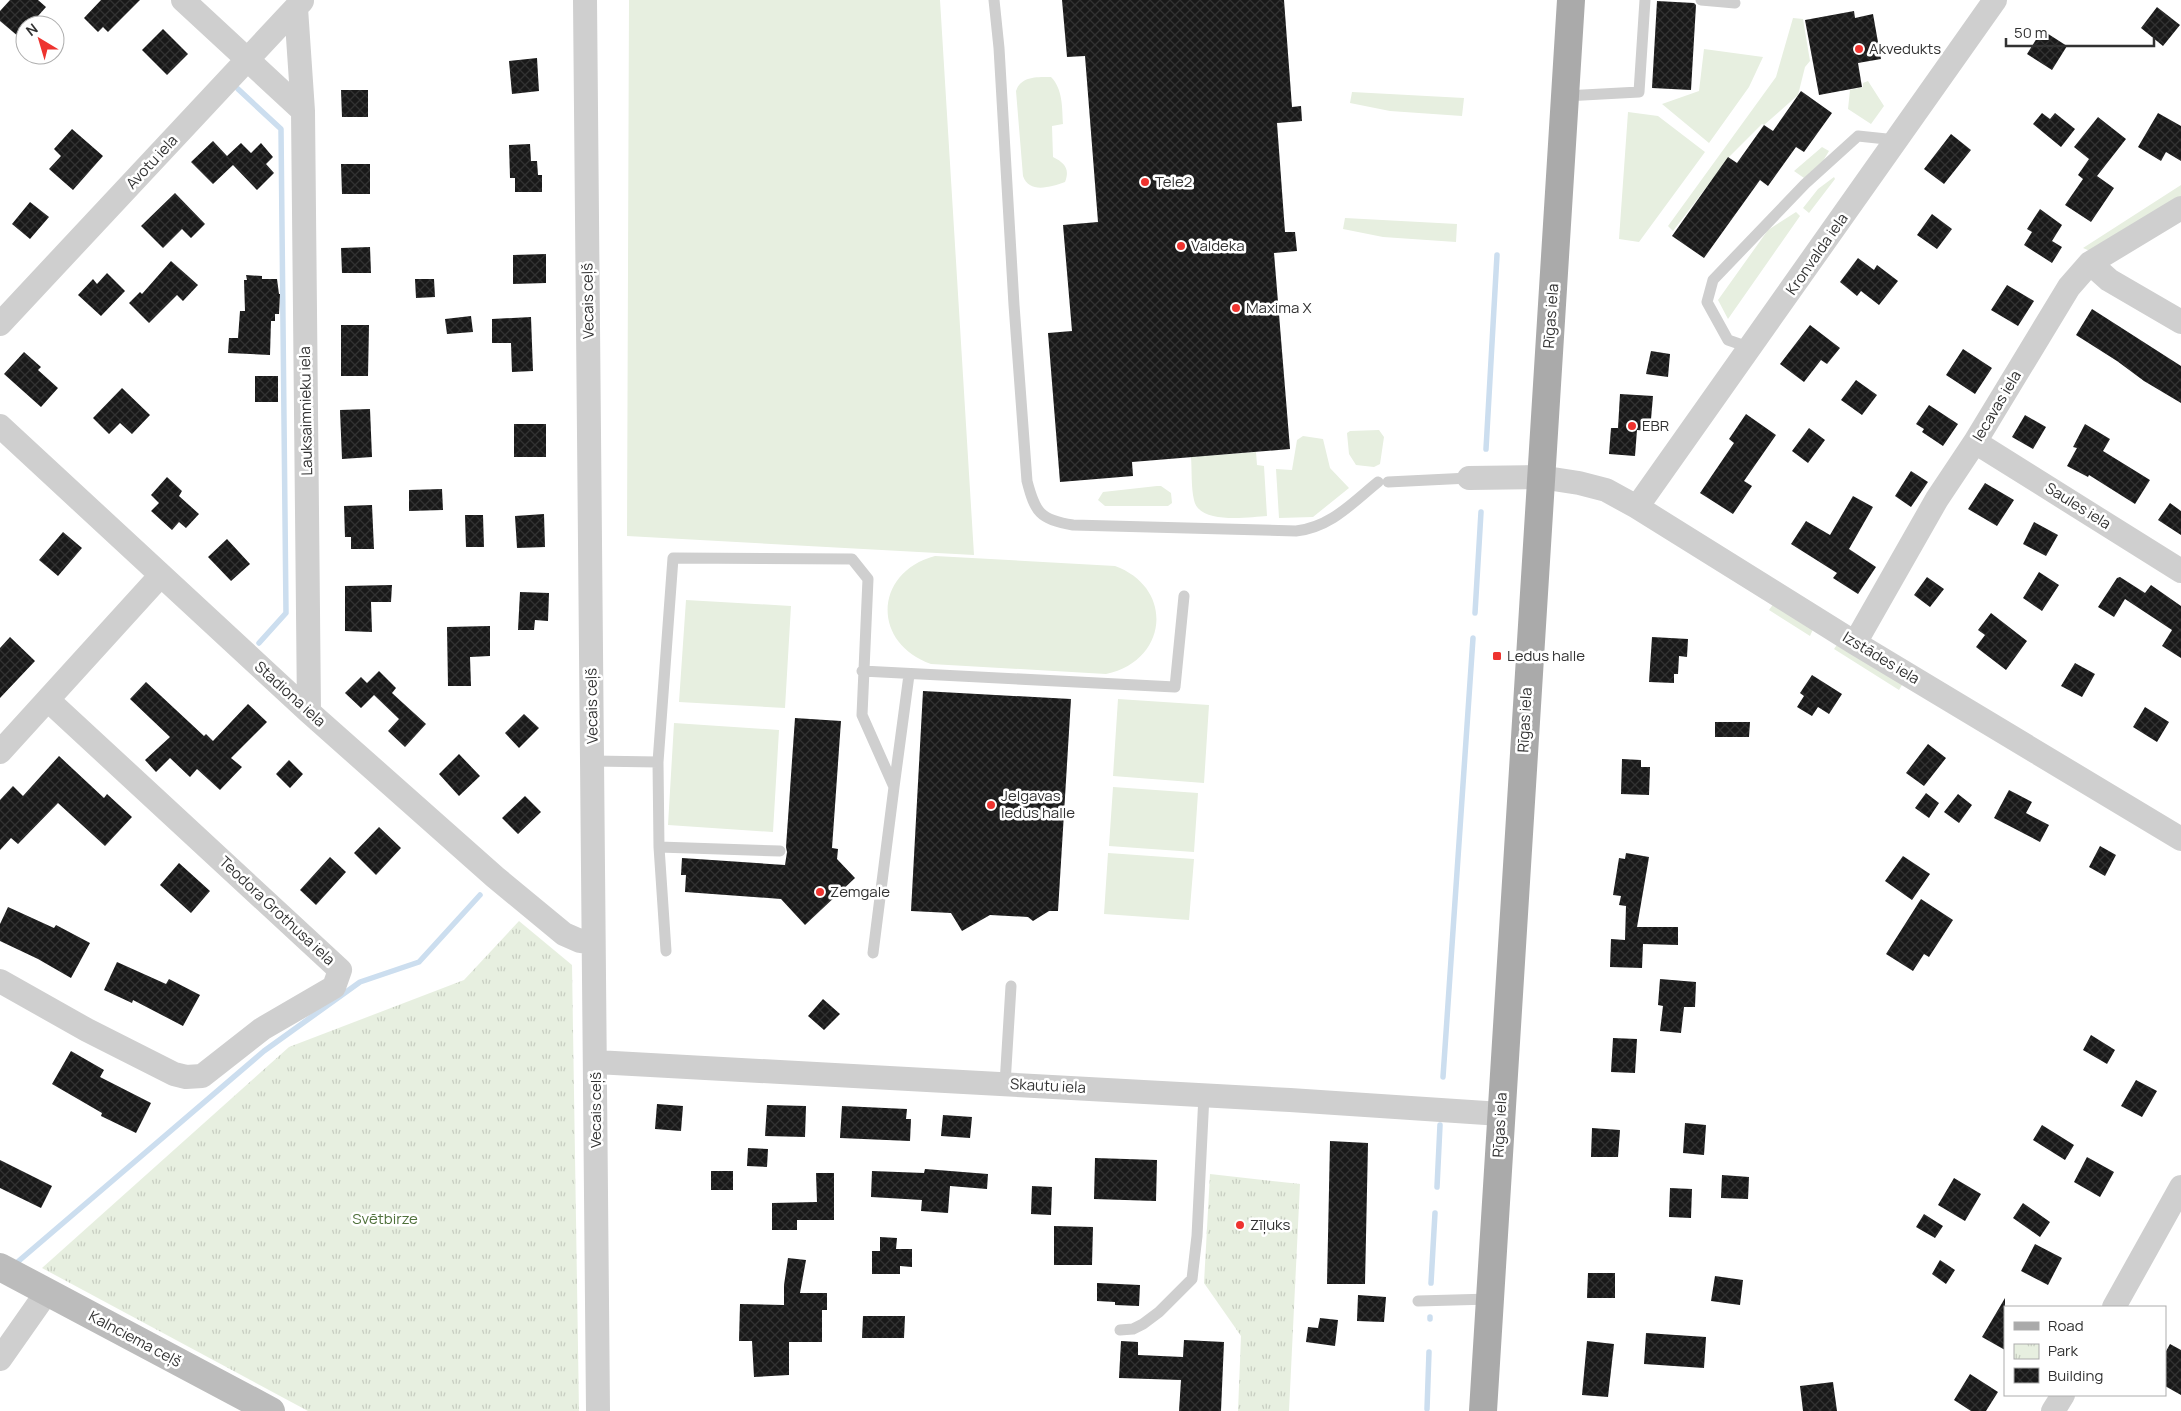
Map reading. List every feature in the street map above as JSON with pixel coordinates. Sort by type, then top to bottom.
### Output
[{"type":"main road","name":"Rīgas iela","points":[[1483,1411],[1500,1114],[1571,0]]},
{"type":"main road","name":"Kalnciema ceļš","points":[[0,1267],[271,1411]]},
{"type":"street","points":[[182,0],[303,111]]},
{"type":"street","name":"Vecais ceļš","points":[[585,0],[598,1411]]},
{"type":"street","name":"Kronvalda iela","points":[[1637,507],[1995,0]]},
{"type":"street","name":"Avotu iela","points":[[0,324],[300,4]]},
{"type":"street","name":"Lauksaimnieku iela","points":[[300,4],[303,111],[309,712]]},
{"type":"street","name":"Iecavas iela","points":[[1855,643],[1937,499],[1976,442],[2069,287],[2090,263],[2181,208]]},
{"type":"street","points":[[2090,263],[2109,280],[2181,322]]},
{"type":"street","name":"Stadiona iela","points":[[0,426],[309,712],[495,877],[564,934],[580,941],[593,943]]},
{"type":"street","name":"Saules iela","points":[[1976,442],[2181,571]]},
{"type":"street","name":"Izstādes iela","points":[[1469,478],[1540,477],[1579,483],[1606,490],[1637,507],[1855,643],[2181,839]]},
{"type":"street","points":[[0,752],[161,575]]},
{"type":"street","name":"Teodora Grothusa iela","points":[[0,981],[87,1030],[174,1074],[186,1077],[202,1076],[262,1029],[334,987],[340,970],[48,700]]},
{"type":"street","name":"Skautu iela","points":[[596,1062],[1204,1095],[1500,1114]]},
{"type":"street","points":[[2115,1306],[2174,1215],[2181,1187]]},
{"type":"street","points":[[0,1359],[46,1292]]},
{"type":"street","points":[[2054,1411],[2062,1396]]},
{"type":"lane","points":[[994,0],[999,48],[1014,305],[1027,481],[1034,506],[1042,516],[1054,522],[1073,526],[1308,530],[1333,520],[1383,482],[1469,478]]},
{"type":"lane","points":[[1564,96],[1639,92],[1645,0]]},
{"type":"lane","points":[[1702,0],[1735,2]]},
{"type":"lane","points":[[1751,348],[1728,340],[1707,302],[1714,280],[1805,184],[1858,136],[1897,140]]},
{"type":"lane","points":[[666,951],[658,847],[658,762],[673,558],[852,559],[868,579],[862,671],[862,715],[894,787]]},
{"type":"lane","points":[[862,671],[909,675],[1175,687],[1184,596]]},
{"type":"lane","points":[[873,953],[909,675]]},
{"type":"lane","points":[[593,761],[658,762]]},
{"type":"lane","points":[[658,847],[780,851]]},
{"type":"lane","points":[[1005,1084],[1011,986]]},
{"type":"lane","points":[[1120,1330],[1133,1330],[1143,1324],[1159,1312],[1192,1279],[1198,1236],[1204,1095]]},
{"type":"lane","points":[[1418,1301],[1490,1299]]},
{"type":"green space","points":[[629,0],[940,0],[974,555],[627,536]]},
{"type":"green space","points":[[1793,18],[1803,19],[1810,61],[1805,67],[1798,95],[1764,125],[1762,124],[1730,156],[1673,231],[1668,226],[1776,77]]},
{"type":"green space","points":[[1704,49],[1763,57],[1749,87],[1709,143],[1662,104],[1699,91]]},
{"type":"green space","points":[[1051,77],[1060,93],[1063,124],[1052,126],[1053,157],[1061,162],[1067,173],[1065,182],[1041,188],[1030,185],[1023,176],[1016,91],[1022,82],[1030,78]]},
{"type":"green space","points":[[1868,81],[1884,106],[1871,124],[1848,109],[1850,90],[1863,87],[1863,83]]},
{"type":"green space","points":[[1352,92],[1464,98],[1462,116],[1390,111],[1350,103]]},
{"type":"green space","points":[[1628,112],[1658,116],[1705,152],[1639,242],[1619,239]]},
{"type":"green space","points":[[1822,147],[1829,151],[1823,161],[1804,178],[1794,171]]},
{"type":"green space","points":[[1834,177],[1835,179],[1809,213],[1803,208],[1818,189]]},
{"type":"green space","points":[[2181,185],[2181,199],[2090,251],[2083,248]]},
{"type":"green space","points":[[1796,212],[1800,216],[1728,319],[1718,300],[1768,230]]},
{"type":"green space","points":[[1345,218],[1457,224],[1456,242],[1383,237],[1343,229]]},
{"type":"green space","points":[[1379,430],[1384,437],[1380,464],[1374,467],[1356,465],[1349,454],[1347,433],[1350,431]]},
{"type":"green space","points":[[1303,436],[1323,439],[1330,468],[1349,488],[1313,517],[1279,518],[1276,469],[1292,470],[1297,440]]},
{"type":"green space","points":[[1256,452],[1257,465],[1264,466],[1267,516],[1226,518],[1205,513],[1198,508],[1193,495],[1191,457]]},
{"type":"green space","points":[[1161,486],[1171,493],[1172,503],[1168,506],[1105,506],[1098,500],[1103,492]]},
{"type":"green space","points":[[935,556],[1115,566],[1134,576],[1148,590],[1155,606],[1156,623],[1152,640],[1142,655],[1127,667],[1106,674],[931,664],[911,654],[898,641],[890,625],[888,608],[891,592],[900,577],[915,564]]},
{"type":"green space","points":[[686,600],[791,606],[785,708],[679,702]]},
{"type":"green space","points":[[1774,603],[1814,627],[1810,636],[1769,610]]},
{"type":"green space","points":[[1839,642],[1905,680],[1899,690],[1834,649]]},
{"type":"green space","points":[[1118,699],[1209,705],[1204,783],[1113,776]]},
{"type":"green space","points":[[674,723],[779,730],[773,832],[668,825]]},
{"type":"green space","points":[[1113,787],[1198,793],[1194,852],[1109,846]]},
{"type":"green space","points":[[1108,853],[1194,859],[1189,920],[1104,914]]},
{"type":"green space","name":"Svētbirze","points":[[519,921],[572,965],[579,1411],[308,1411],[42,1268],[289,1047],[464,980]]},
{"type":"green space","points":[[1210,1174],[1300,1184],[1289,1411],[1238,1411],[1241,1336],[1204,1283]]},
{"type":"building","points":[[10,0],[38,0],[46,7],[39,15],[15,15],[15,34],[0,21],[0,11]]},
{"type":"building","points":[[101,0],[140,0],[108,32],[103,27],[98,32],[84,18]]},
{"type":"building","name":"Valdeka","points":[[1062,0],[1284,0],[1292,107],[1301,106],[1302,121],[1277,123],[1285,232],[1295,232],[1297,251],[1274,253],[1290,449],[1132,462],[1133,476],[1060,482],[1048,333],[1072,331],[1063,225],[1098,222],[1085,56],[1067,57]]},
{"type":"building","points":[[1657,1],[1694,3],[1696,5],[1691,90],[1652,88]]},
{"type":"building","points":[[2157,7],[2180,25],[2163,46],[2141,28]]},
{"type":"building","points":[[1854,11],[1855,18],[1873,14],[1881,59],[1858,63],[1862,87],[1819,95],[1805,20]]},
{"type":"building","points":[[163,29],[188,54],[167,75],[142,50]]},
{"type":"building","points":[[2042,30],[2067,46],[2052,70],[2027,54]]},
{"type":"building","points":[[537,58],[539,91],[512,94],[509,61]]},
{"type":"building","points":[[341,90],[368,90],[368,117],[342,117]]},
{"type":"building","points":[[1801,91],[1832,113],[1804,152],[1796,147],[1768,186],[1760,180],[1704,258],[1672,236],[1728,157],[1737,163],[1764,125],[1773,131]]},
{"type":"building","points":[[2042,113],[2050,119],[2055,113],[2075,129],[2061,147],[2033,124]]},
{"type":"building","points":[[2158,113],[2181,126],[2181,161],[2166,152],[2161,161],[2138,147]]},
{"type":"building","points":[[2098,117],[2126,139],[2097,176],[2114,188],[2091,222],[2065,205],[2083,179],[2078,175],[2089,159],[2074,147]]},
{"type":"building","points":[[72,129],[103,156],[73,190],[49,169],[61,156],[54,149]]},
{"type":"building","points":[[1951,134],[1971,150],[1944,184],[1924,169]]},
{"type":"building","points":[[213,141],[227,156],[241,143],[251,153],[261,143],[273,157],[266,164],[274,173],[257,190],[233,165],[213,184],[191,162]]},
{"type":"building","points":[[530,144],[531,161],[537,161],[538,175],[542,175],[542,192],[515,192],[515,178],[510,178],[509,145]]},
{"type":"building","points":[[341,164],[370,164],[370,194],[342,194]]},
{"type":"building","points":[[175,193],[205,224],[191,238],[182,229],[163,248],[141,226]]},
{"type":"building","points":[[30,202],[49,217],[30,239],[12,224]]},
{"type":"building","points":[[2040,209],[2062,225],[2052,241],[2062,247],[2052,263],[2024,245],[2032,232],[2027,229]]},
{"type":"building","points":[[1932,214],[1952,229],[1937,249],[1917,235]]},
{"type":"building","points":[[370,247],[371,273],[342,273],[341,248]]},
{"type":"building","points":[[546,254],[546,283],[513,284],[513,255]]},
{"type":"building","points":[[1858,258],[1874,270],[1877,265],[1898,281],[1879,305],[1861,291],[1857,296],[1840,282]]},
{"type":"building","points":[[171,261],[198,285],[183,301],[177,295],[149,323],[129,303],[140,292],[142,294]]},
{"type":"building","points":[[107,273],[125,291],[101,316],[78,295],[93,279],[97,284]]},
{"type":"building","points":[[246,275],[262,276],[262,279],[277,279],[280,294],[279,314],[275,314],[275,321],[271,321],[270,355],[228,353],[229,338],[238,338],[240,311],[245,311],[244,280],[247,280]]},
{"type":"building","points":[[415,279],[434,279],[435,297],[416,298]]},
{"type":"building","points":[[2007,285],[2034,301],[2018,326],[1991,310]]},
{"type":"building","points":[[2092,309],[2181,366],[2181,403],[2144,381],[2076,335]]},
{"type":"building","points":[[471,316],[473,332],[447,334],[445,319]]},
{"type":"building","points":[[531,317],[533,371],[512,372],[511,343],[492,343],[492,319]]},
{"type":"building","points":[[341,325],[369,325],[368,376],[341,376]]},
{"type":"building","points":[[1810,325],[1840,348],[1827,364],[1821,360],[1804,382],[1780,364]]},
{"type":"building","points":[[1963,349],[1992,368],[1975,394],[1946,375]]},
{"type":"building","points":[[1651,351],[1670,354],[1668,377],[1646,374]]},
{"type":"building","points":[[24,352],[41,367],[38,370],[58,388],[41,407],[4,374]]},
{"type":"building","points":[[255,376],[278,376],[278,402],[255,402]]},
{"type":"building","points":[[1856,380],[1877,395],[1862,415],[1841,400]]},
{"type":"building","points":[[122,388],[150,415],[132,434],[120,423],[109,434],[93,418]]},
{"type":"building","points":[[1620,394],[1653,396],[1650,431],[1637,430],[1635,456],[1609,454],[1611,428],[1618,428]]},
{"type":"building","points":[[1929,405],[1958,424],[1943,446],[1922,432],[1924,429],[1916,424]]},
{"type":"building","points":[[370,409],[372,457],[342,459],[340,410]]},
{"type":"building","points":[[1746,414],[1776,435],[1744,481],[1752,486],[1733,514],[1700,493],[1734,443],[1729,439]]},
{"type":"building","points":[[2025,415],[2046,427],[2033,449],[2012,437]]},
{"type":"building","points":[[514,424],[546,424],[546,457],[514,457]]},
{"type":"building","points":[[2085,424],[2110,439],[2103,451],[2150,480],[2135,504],[2089,475],[2088,477],[2067,466],[2077,448],[2073,447]]},
{"type":"building","points":[[1809,428],[1825,440],[1808,463],[1792,451]]},
{"type":"building","points":[[1911,471],[1928,482],[1911,507],[1895,496]]},
{"type":"building","points":[[167,477],[182,491],[179,496],[199,514],[186,528],[179,522],[172,530],[151,511],[159,503],[151,495]]},
{"type":"building","points":[[1985,483],[2014,500],[1997,526],[1968,509]]},
{"type":"building","points":[[442,489],[443,510],[409,511],[409,490]]},
{"type":"building","points":[[1853,496],[1873,507],[1849,549],[1876,567],[1858,594],[1833,578],[1837,573],[1791,544],[1806,521],[1830,535]]},
{"type":"building","points":[[2170,503],[2181,511],[2181,535],[2158,520]]},
{"type":"building","points":[[372,505],[374,549],[351,549],[351,537],[345,537],[344,506]]},
{"type":"building","points":[[544,514],[545,547],[517,548],[515,516]]},
{"type":"building","points":[[465,515],[483,515],[484,547],[466,547]]},
{"type":"building","points":[[2034,522],[2058,535],[2046,556],[2023,544]]},
{"type":"building","points":[[63,532],[82,548],[58,576],[39,560]]},
{"type":"building","points":[[227,539],[250,564],[231,581],[208,557]]},
{"type":"building","points":[[2039,572],[2059,585],[2042,611],[2023,598]]},
{"type":"building","points":[[1927,577],[1944,589],[1930,607],[1914,595]]},
{"type":"building","points":[[2120,577],[2145,593],[2151,585],[2181,606],[2181,658],[2162,646],[2172,630],[2125,599],[2114,617],[2098,607],[2117,578]]},
{"type":"building","points":[[392,585],[391,602],[371,602],[372,632],[345,631],[345,586]]},
{"type":"building","points":[[520,592],[549,593],[548,621],[535,620],[534,630],[518,630]]},
{"type":"building","points":[[1991,613],[2027,641],[2006,670],[1976,647],[1985,635],[1978,630]]},
{"type":"building","points":[[490,626],[490,656],[470,657],[471,686],[448,686],[447,627]]},
{"type":"building","points":[[10,637],[35,661],[0,698],[0,648]]},
{"type":"building","points":[[1652,637],[1688,639],[1687,657],[1679,656],[1678,674],[1674,674],[1674,683],[1649,682]]},
{"type":"building","points":[[2075,663],[2095,674],[2082,697],[2061,686]]},
{"type":"building","points":[[379,671],[396,688],[392,693],[426,724],[405,747],[388,731],[399,719],[374,695],[361,708],[345,693],[361,677],[367,683]]},
{"type":"building","points":[[1812,675],[1842,694],[1829,714],[1818,707],[1812,716],[1797,707],[1804,696],[1800,693]]},
{"type":"building","points":[[146,682],[204,736],[206,734],[213,741],[248,704],[267,722],[231,758],[242,767],[220,790],[197,769],[190,777],[170,758],[156,772],[145,760],[170,737],[130,699]]},
{"type":"building","name":"Jelgavas ledus halle","points":[[923,691],[1071,699],[1058,911],[1049,911],[1033,921],[1028,917],[990,915],[962,931],[951,913],[911,911]]},
{"type":"building","points":[[2145,707],[2169,722],[2157,742],[2133,727]]},
{"type":"building","points":[[524,714],[539,728],[519,748],[505,733]]},
{"type":"building","points":[[795,718],[841,721],[832,848],[838,849],[837,859],[855,878],[805,925],[781,899],[685,892],[686,875],[681,875],[682,858],[785,865]]},
{"type":"building","points":[[1715,722],[1750,722],[1749,737],[1715,737]]},
{"type":"building","points":[[1928,744],[1946,758],[1924,786],[1906,773]]},
{"type":"building","points":[[459,754],[480,776],[459,796],[439,774]]},
{"type":"building","points":[[59,756],[104,798],[107,794],[132,817],[105,846],[58,803],[18,844],[11,838],[0,850],[0,800],[13,786],[23,796]]},
{"type":"building","points":[[1622,759],[1641,760],[1641,767],[1650,767],[1649,795],[1621,794]]},
{"type":"building","points":[[289,760],[303,774],[290,788],[276,774]]},
{"type":"building","points":[[2009,790],[2032,802],[2026,813],[2049,825],[2040,842],[1994,818]]},
{"type":"building","points":[[1926,793],[1939,803],[1929,818],[1915,808]]},
{"type":"building","points":[[1958,794],[1972,805],[1959,823],[1944,812]]},
{"type":"building","points":[[525,796],[541,812],[518,834],[502,818]]},
{"type":"building","points":[[379,827],[401,848],[376,875],[354,853]]},
{"type":"building","points":[[2100,846],[2116,855],[2105,876],[2089,867]]},
{"type":"building","points":[[1626,853],[1649,857],[1637,927],[1678,927],[1678,945],[1643,944],[1642,968],[1610,967],[1611,939],[1625,940],[1626,906],[1619,905],[1621,896],[1613,895],[1619,858],[1625,859]]},
{"type":"building","points":[[1903,856],[1930,874],[1912,900],[1885,881]]},
{"type":"building","points":[[330,857],[346,872],[316,905],[300,890]]},
{"type":"building","points":[[179,863],[210,891],[191,913],[160,885]]},
{"type":"building","points":[[1921,899],[1953,920],[1929,957],[1924,954],[1913,971],[1886,954]]},
{"type":"building","points":[[8,907],[54,928],[56,925],[90,943],[71,978],[38,959],[0,941],[0,924]]},
{"type":"building","points":[[117,962],[166,984],[169,979],[200,995],[183,1026],[133,1000],[132,1003],[104,990]]},
{"type":"building","points":[[1660,979],[1696,982],[1695,1007],[1684,1007],[1681,1033],[1660,1031],[1663,1006],[1658,1005]]},
{"type":"building","points":[[823,999],[840,1014],[824,1030],[808,1016]]},
{"type":"building","points":[[2091,1035],[2115,1050],[2107,1064],[2083,1050]]},
{"type":"building","points":[[1613,1038],[1637,1039],[1635,1073],[1611,1072]]},
{"type":"building","points":[[71,1051],[104,1070],[100,1077],[151,1103],[136,1133],[101,1116],[102,1113],[52,1084]]},
{"type":"building","points":[[2136,1080],[2157,1091],[2142,1117],[2121,1106]]},
{"type":"building","points":[[657,1104],[683,1106],[681,1131],[655,1129]]},
{"type":"building","points":[[767,1105],[806,1106],[805,1137],[765,1136]]},
{"type":"building","points":[[842,1106],[907,1109],[906,1119],[911,1119],[910,1141],[840,1138]]},
{"type":"building","points":[[943,1115],[972,1117],[970,1138],[941,1136]]},
{"type":"building","points":[[1685,1123],[1706,1125],[1704,1155],[1683,1153]]},
{"type":"building","points":[[2042,1125],[2074,1145],[2065,1160],[2033,1140]]},
{"type":"building","points":[[1592,1128],[1620,1130],[1618,1157],[1591,1157]]},
{"type":"building","points":[[1330,1141],[1368,1143],[1365,1284],[1327,1284]]},
{"type":"building","points":[[748,1148],[768,1149],[767,1167],[747,1166]]},
{"type":"building","points":[[2087,1157],[2114,1172],[2100,1197],[2074,1182]]},
{"type":"building","points":[[1095,1158],[1157,1160],[1156,1201],[1094,1199]]},
{"type":"building","points":[[0,1160],[52,1186],[41,1208],[0,1188]]},
{"type":"building","points":[[925,1169],[988,1174],[987,1189],[950,1186],[948,1213],[921,1211],[922,1200],[871,1197],[872,1171],[924,1173]]},
{"type":"building","points":[[711,1171],[733,1171],[733,1190],[711,1190]]},
{"type":"building","points":[[816,1173],[834,1173],[834,1220],[797,1220],[797,1230],[772,1230],[772,1203],[817,1202]]},
{"type":"building","points":[[1722,1175],[1749,1177],[1748,1199],[1721,1198]]},
{"type":"building","points":[[1954,1178],[1981,1194],[1965,1221],[1938,1205]]},
{"type":"building","points":[[1032,1186],[1052,1187],[1051,1215],[1031,1214]]},
{"type":"building","points":[[1670,1188],[1692,1189],[1691,1218],[1669,1217]]},
{"type":"building","points":[[2023,1203],[2050,1222],[2040,1237],[2013,1218]]},
{"type":"building","points":[[1924,1214],[1943,1226],[1935,1238],[1916,1227]]},
{"type":"building","points":[[1054,1226],[1093,1227],[1092,1265],[1054,1265]]},
{"type":"building","points":[[880,1237],[897,1238],[896,1249],[912,1249],[912,1267],[900,1266],[900,1274],[872,1274],[872,1251],[880,1251]]},
{"type":"building","points":[[2035,1244],[2062,1258],[2048,1285],[2021,1271]]},
{"type":"building","points":[[788,1258],[806,1260],[800,1293],[827,1293],[827,1310],[822,1310],[822,1342],[789,1342],[789,1375],[754,1377],[752,1341],[739,1341],[740,1304],[784,1305],[784,1285]]},
{"type":"building","points":[[1940,1260],[1955,1270],[1946,1284],[1932,1274]]},
{"type":"building","points":[[1588,1273],[1615,1273],[1615,1298],[1587,1298]]},
{"type":"building","points":[[1715,1276],[1743,1280],[1740,1305],[1711,1301]]},
{"type":"building","points":[[1097,1283],[1140,1285],[1139,1306],[1115,1305],[1115,1302],[1097,1301]]},
{"type":"building","points":[[1358,1295],[1386,1297],[1384,1322],[1357,1321]]},
{"type":"building","points":[[2005,1298],[2004,1349],[1982,1337]]},
{"type":"building","points":[[863,1316],[905,1316],[904,1338],[862,1338]]},
{"type":"building","points":[[1320,1318],[1338,1320],[1335,1346],[1306,1342],[1308,1327],[1318,1328]]},
{"type":"building","points":[[1646,1333],[1706,1337],[1704,1368],[1644,1364]]},
{"type":"building","points":[[1184,1340],[1224,1342],[1221,1411],[1179,1411],[1181,1380],[1119,1378],[1121,1341],[1138,1342],[1138,1355],[1183,1357]]},
{"type":"building","points":[[1587,1341],[1614,1344],[1608,1397],[1582,1395]]},
{"type":"building","points":[[2170,1344],[2181,1350],[2181,1395],[2166,1387],[2166,1351]]},
{"type":"building","points":[[1970,1374],[1998,1392],[1986,1411],[1971,1411],[1954,1400]]},
{"type":"building","points":[[1833,1382],[1837,1411],[1803,1411],[1800,1386]]},
{"type":"waterway","points":[[238,89],[281,129],[286,613],[259,643]]},
{"type":"waterway","points":[[1486,449],[1497,255]]},
{"type":"waterway","points":[[1475,613],[1481,512]]},
{"type":"waterway","points":[[1443,1077],[1473,638]]},
{"type":"waterway","points":[[14,1265],[264,1051],[360,982],[419,962],[480,895]]},
{"type":"waterway","points":[[1437,1187],[1440,1125]]},
{"type":"waterway","points":[[1431,1283],[1435,1213]]},
{"type":"waterway","points":[[1427,1409],[1429,1352]]},
{"type":"place","name":"Akvedukts","points":[[1859,49]]},
{"type":"place","name":"Tele2","points":[[1145,182]]},
{"type":"place","name":"Valdeka","points":[[1181,246]]},
{"type":"place","name":"Maxima X","points":[[1236,308]]},
{"type":"place","name":"EBR","points":[[1632,426]]},
{"type":"place","name":"Ledus halle","points":[[1497,656]]},
{"type":"place","name":"Jelgavas ledus halle","points":[[991,805]]},
{"type":"place","name":"Zemgale","points":[[820,892]]},
{"type":"place","name":"Zīļuks","points":[[1240,1225]]}]
